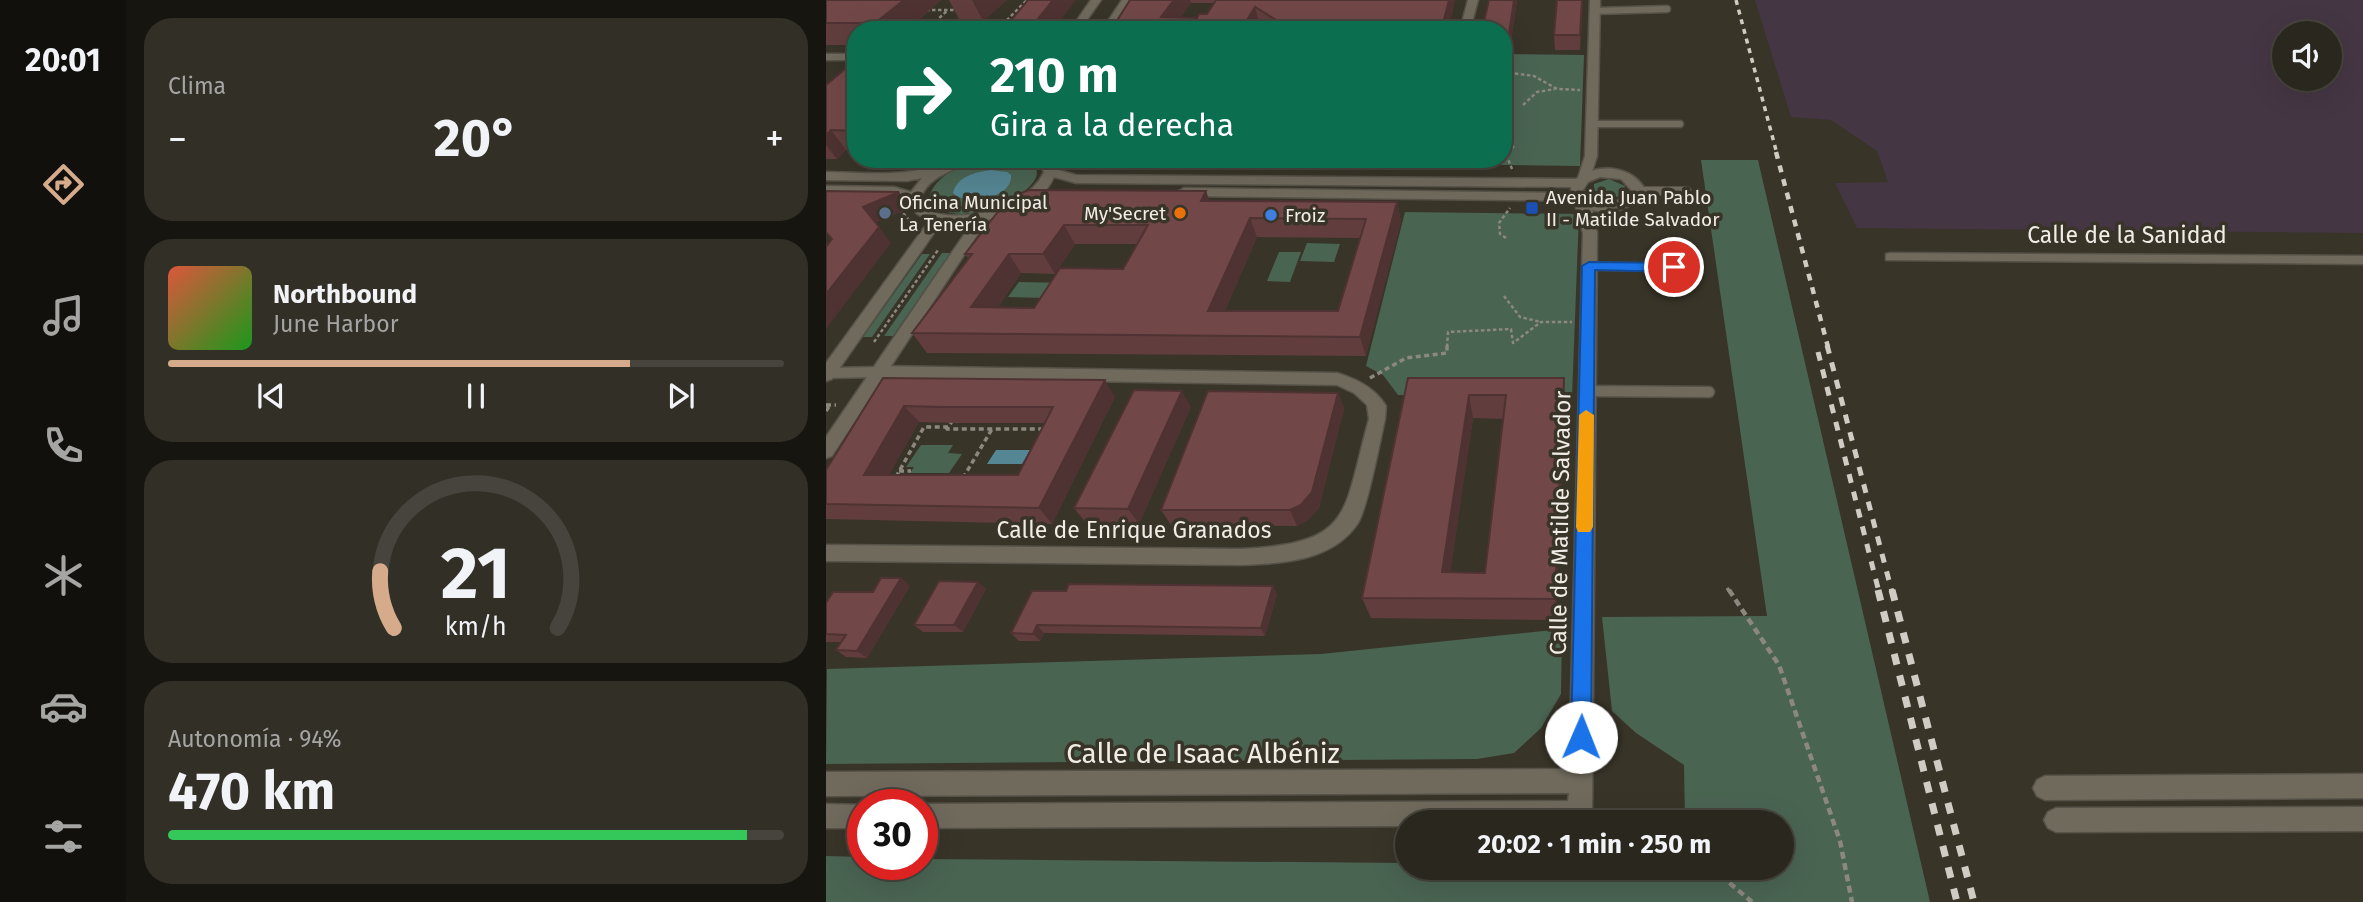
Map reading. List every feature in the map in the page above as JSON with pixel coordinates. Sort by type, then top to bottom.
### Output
[{"type":"street","points":[[1081,21],[1096,0]]},
{"type":"street","points":[[1113,21],[1127,0]]},
{"type":"street","points":[[1467,21],[1473,0]]},
{"type":"street","points":[[1581,189],[1591,156],[1595,6]]},
{"type":"street","points":[[826,57],[847,57]]},
{"type":"street","points":[[1590,233],[1596,215],[1632,201],[1639,191],[1633,181],[1598,165],[1591,156]]},
{"type":"street","points":[[946,168],[920,188],[916,198],[917,206],[924,214],[937,219],[982,218],[1005,211],[1034,196],[1042,188],[1050,172]]},
{"type":"street","points":[[1048,168],[1050,172],[1076,179],[1521,189]]},
{"type":"street","points":[[826,176],[907,177],[940,171]]},
{"type":"street","points":[[1034,196],[1062,192],[1581,189],[1597,173],[1613,173]]},
{"type":"street","points":[[1581,189],[1596,206],[1615,207]]},
{"type":"street","name":"Calle de Matilde Salvador","points":[[938,816],[1580,813],[1590,233],[1581,189]]},
{"type":"street","points":[[826,190],[894,191],[916,198]]},
{"type":"street","points":[[826,451],[982,218]]},
{"type":"street","points":[[826,374],[937,219]]},
{"type":"street","name":"Calle de la Sanidad","points":[[1891,257],[2363,260]]},
{"type":"street","points":[[878,372],[1305,377],[1336,379],[1358,386]]},
{"type":"street","name":"Calle de Enrique Granados","points":[[826,553],[1241,557],[1282,555],[1313,548],[1337,534],[1351,518],[1378,406],[1358,386]]},
{"type":"street","name":"Calle de Isaac Albéniz","points":[[826,784],[1580,782]]},
{"type":"street","points":[[2045,788],[2363,786]]},
{"type":"street","points":[[826,816],[847,816]]},
{"type":"street","points":[[2056,820],[2363,818]]},
{"type":"lane","points":[[1595,6],[1667,9]]},
{"type":"lane","points":[[1592,124],[1680,124]]},
{"type":"lane","points":[[1639,191],[1687,191]]},
{"type":"lane","points":[[1589,266],[1696,268]]},
{"type":"lane","points":[[826,374],[878,372]]},
{"type":"lane","points":[[1587,391],[1709,392]]},
{"type":"path","points":[[1006,21],[1027,0]]},
{"type":"path","points":[[937,21],[954,5]]},
{"type":"path","points":[[923,10],[959,10]]},
{"type":"path","points":[[1015,12],[1026,12]]},
{"type":"path","points":[[1006,21],[1018,20]]},
{"type":"path","points":[[1512,73],[1534,76],[1557,89]]},
{"type":"path","points":[[1523,105],[1536,92],[1557,89],[1593,90]]},
{"type":"path","points":[[1512,148],[1515,145]]},
{"type":"path","points":[[1506,238],[1500,233],[1499,223],[1521,189],[1511,168]]},
{"type":"path","points":[[898,204],[900,213],[920,227]]},
{"type":"path","points":[[899,341],[874,342],[938,250]]},
{"type":"path","points":[[1504,296],[1520,317],[1541,322],[1588,321]]},
{"type":"path","points":[[1358,386],[1395,360],[1417,354],[1447,353],[1448,332],[1511,329],[1513,343],[1541,322]]},
{"type":"path","points":[[826,411],[830,405]]},
{"type":"path","points":[[948,427],[955,418]]},
{"type":"path","points":[[891,485],[924,427],[1053,429]]},
{"type":"path","points":[[958,486],[992,429]]},
{"type":"path","points":[[899,471],[911,471]]},
{"type":"path","points":[[1727,588],[1779,665],[1840,841],[1852,902]]},
{"type":"path","points":[[1726,880],[1752,902]]},
{"type":"shaded area","points":[[1755,0],[2363,0],[2363,233],[1857,228],[1835,183],[1888,182],[1877,151],[1831,120],[1791,117]]},
{"type":"green space","points":[[1512,54],[1584,55],[1580,166],[1512,165]]},
{"type":"green space","points":[[1701,160],[1758,160],[1930,902],[826,902],[826,856],[847,857],[847,880],[938,880],[938,859],[1395,863],[1395,880],[1794,880],[1794,810],[1685,810],[1684,765],[1636,733],[1612,711],[1602,617],[1767,616]]},
{"type":"green space","points":[[958,168],[1036,169],[1035,180],[1024,192],[985,211],[963,214],[943,211],[929,199],[937,183]]},
{"type":"green space","points":[[1609,179],[1625,186],[1623,195],[1609,199],[1594,194],[1594,184]]},
{"type":"green space","points":[[1405,212],[1579,214],[1572,397],[1398,395],[1383,375],[1366,366]]},
{"type":"green space","points":[[1307,243],[1340,244],[1334,262],[1300,261]]},
{"type":"green space","points":[[1279,252],[1301,252],[1290,282],[1267,281]]},
{"type":"green space","points":[[942,253],[950,253],[893,336],[884,336]]},
{"type":"green space","points":[[922,254],[930,254],[872,337],[863,337]]},
{"type":"green space","points":[[1019,282],[1068,283],[1045,298],[1008,297]]},
{"type":"green space","points":[[921,445],[953,445],[948,453],[962,454],[949,473],[910,473],[914,467],[906,467]]},
{"type":"green space","points":[[1562,629],[1561,694],[1541,728],[1514,753],[1477,759],[826,764],[827,669],[1321,654]]},
{"type":"water","points":[[991,170],[1011,175],[1010,183],[997,194],[978,200],[953,193],[963,179]]},
{"type":"water","points":[[996,450],[1030,450],[1022,464],[987,464]]},
{"type":"building","points":[[826,0],[904,0],[878,21],[826,23]]},
{"type":"building","points":[[1028,0],[1053,0],[1036,21],[1010,21]]},
{"type":"building","points":[[1130,0],[1174,0],[1161,17],[1197,18],[1199,14],[1207,14],[1216,0],[1449,0],[1444,21],[1278,21],[1255,7],[1246,21],[1117,21]]},
{"type":"building","points":[[1489,0],[1514,0],[1511,21],[1484,21]]},
{"type":"building","points":[[1557,0],[1582,0],[1580,35],[1554,35]]},
{"type":"building","points":[[847,68],[847,131],[831,130],[826,135],[826,85]]},
{"type":"building","points":[[1028,190],[1206,191],[1201,201],[1397,202],[1360,337],[912,333],[972,254],[965,254],[1007,200]],"holes":[[[1250,218],[1366,219],[1338,311],[1208,311]],[[1064,225],[1148,225],[1123,269],[1060,268],[1034,308],[971,307],[1009,254],[1043,254]]]},
{"type":"building","points":[[826,191],[899,192],[863,207],[879,227],[826,294],[826,247],[832,239],[826,232]]},
{"type":"building","points":[[883,378],[1105,380],[1039,508],[826,504],[826,470]],"holes":[[[904,406],[1053,407],[1018,475],[864,475]]]},
{"type":"building","points":[[1408,378],[1564,378],[1555,599],[1362,598]],"holes":[[[1469,395],[1506,395],[1485,573],[1442,572]]]},
{"type":"building","points":[[1134,390],[1182,391],[1128,509],[1074,508]]},
{"type":"building","points":[[1208,391],[1338,393],[1312,492],[1301,505],[1290,510],[1161,510]]},
{"type":"building","points":[[881,578],[901,578],[857,651],[836,650],[846,635],[826,634],[826,603],[833,592],[873,592]]},
{"type":"building","points":[[939,581],[978,582],[954,625],[914,625]]},
{"type":"building","points":[[1069,584],[1273,586],[1261,628],[1037,625],[1033,634],[1011,633],[1032,591],[1066,591]]},
{"type":"railway","points":[[1736,0],[1777,154]]},
{"type":"railway","points":[[1776,152],[1828,347]]},
{"type":"railway","points":[[1827,345],[1892,592]]},
{"type":"railway","points":[[1818,352],[1879,592]]},
{"type":"railway","points":[[1878,590],[1957,902]]},
{"type":"railway","points":[[1892,590],[1974,902]]},
{"type":"slow traffic","points":[[1584,527],[1586,415]]},
{"type":"place","name":"Avenida Juan Pablo II - Matilde Salvador","points":[[1532,208]]},
{"type":"place","name":"Oficina Municipal La Tenería","points":[[885,213]]},
{"type":"place","name":"My'Secret","points":[[1180,213]]},
{"type":"place","name":"Froiz","points":[[1271,215]]},
{"type":"route","points":[[1581,737],[1589,266],[1674,267]]}]
